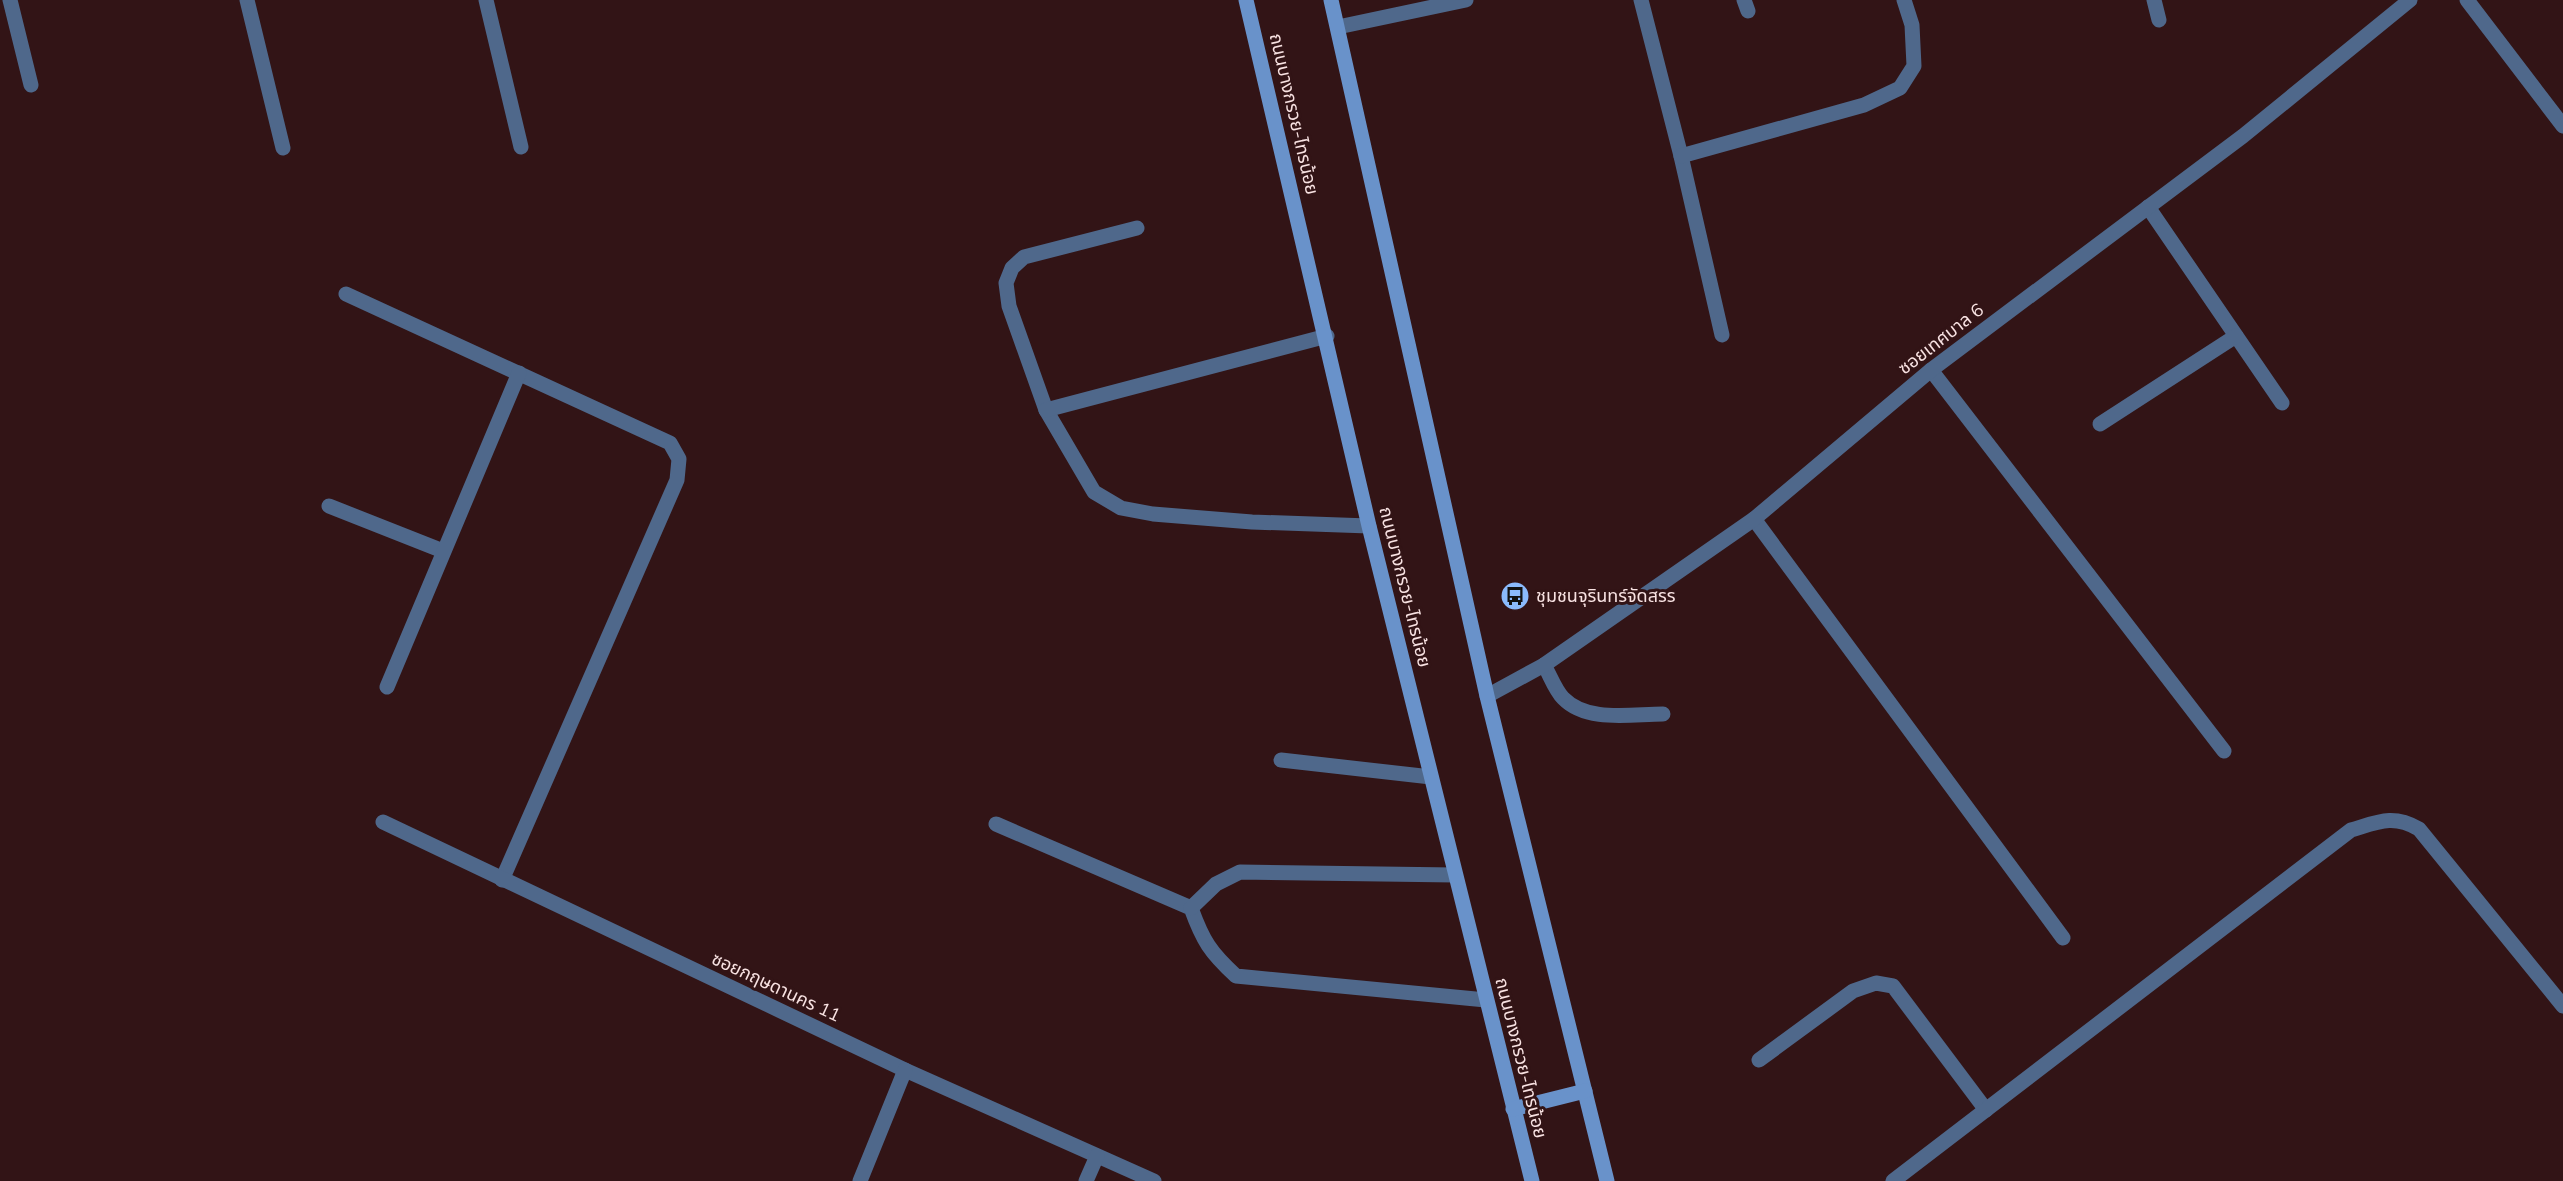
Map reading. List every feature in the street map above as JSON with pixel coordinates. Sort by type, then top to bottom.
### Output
[{"type":"main road","name":"ถนนบางกรวย-ไทรน้อย","points":[[1246,0],[1370,526],[1532,1181]]},
{"type":"main road","points":[[1331,0],[1487,696],[1607,1181]]},
{"type":"main road","points":[[1513,1109],[1586,1091]]},
{"type":"street","points":[[10,0],[31,85]]},
{"type":"street","points":[[247,0],[283,148]]},
{"type":"street","points":[[486,0],[521,147]]},
{"type":"street","points":[[1338,27],[1466,0]]},
{"type":"street","points":[[1641,0],[1681,156],[1722,335]]},
{"type":"street","points":[[1681,156],[1864,105],[1900,88],[1914,66],[1912,25],[1904,0]]},
{"type":"street","points":[[2154,0],[2159,20]]},
{"type":"street","name":"ซอยเทศบาล 6","points":[[1487,696],[1544,665],[1754,519],[1931,370],[2243,136],[2410,0]]},
{"type":"street","points":[[2467,0],[2563,126]]},
{"type":"street","points":[[2148,207],[2282,403]]},
{"type":"street","points":[[1137,228],[1024,257],[1012,268],[1006,284],[1009,306],[1046,410],[1094,492],[1121,508],[1154,514],[1241,521],[1370,526]]},
{"type":"street","points":[[346,294],[670,443],[679,459],[677,480],[502,880]]},
{"type":"street","points":[[1046,410],[1327,336]]},
{"type":"street","points":[[2100,424],[2236,336]]},
{"type":"street","points":[[1931,370],[2224,751]]},
{"type":"street","points":[[387,687],[519,373]]},
{"type":"street","points":[[329,506],[443,551]]},
{"type":"street","points":[[1754,519],[2063,938]]},
{"type":"street","points":[[1544,665],[1562,697],[1577,710],[1600,715],[1663,714]]},
{"type":"street","points":[[1281,760],[1431,777]]},
{"type":"street","points":[[1893,1181],[2351,830],[2382,821],[2403,820],[2419,829],[2563,1006]]},
{"type":"street","name":"ซอยกฤษดานคร 11","points":[[383,822],[905,1070],[1154,1181]]},
{"type":"street","points":[[996,824],[1191,908],[1203,940],[1215,957],[1236,976],[1486,1000]]},
{"type":"street","points":[[1191,908],[1216,884],[1240,872],[1455,875]]},
{"type":"street","points":[[1759,1060],[1853,991],[1876,983],[1893,986],[1986,1110]]},
{"type":"street","points":[[860,1181],[905,1070]]},
{"type":"street","points":[[1086,1181],[1097,1156]]},
{"type":"place","name":"ชุมชนจุรินทร์จัดสรร","points":[[1515,596]]}]
